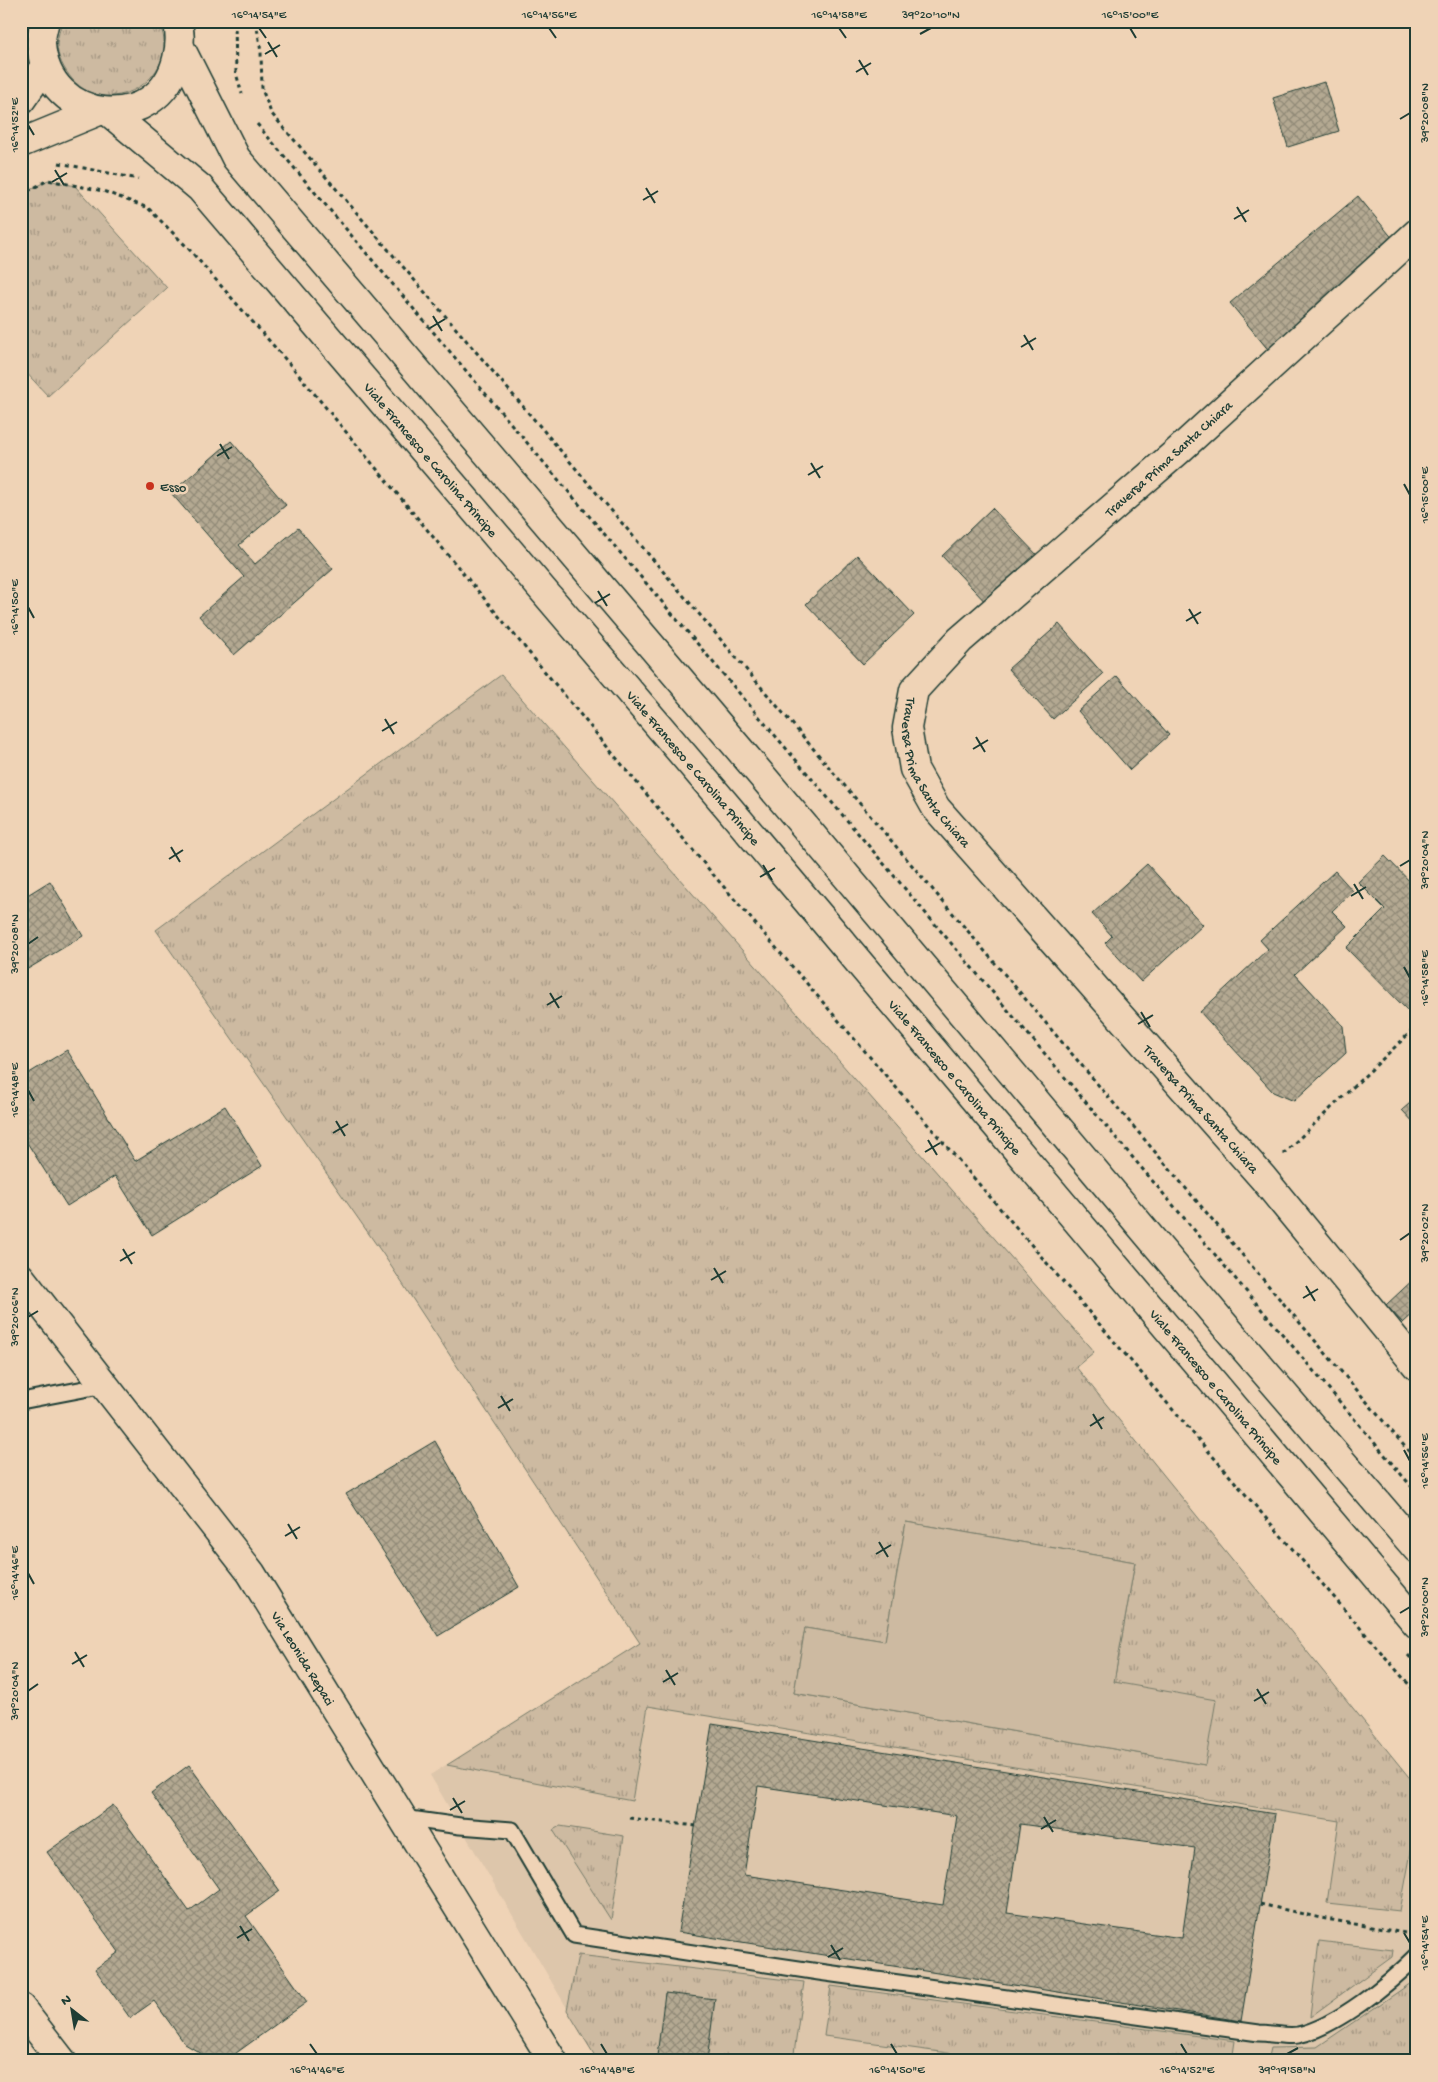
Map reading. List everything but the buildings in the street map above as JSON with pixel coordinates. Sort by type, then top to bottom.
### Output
[{"type":"street","name":"Viale Francesco e Carolina Principe","points":[[45,21],[41,42],[45,66],[57,87],[72,101],[104,111],[200,188],[727,806],[1417,1624]]},
{"type":"street","points":[[21,143],[104,111],[130,109],[148,101],[158,92],[175,69],[182,32]]},
{"type":"street","points":[[182,32],[236,158],[1417,1549]]},
{"type":"street","points":[[21,100],[45,66]]},
{"type":"street","name":"Traversa Prima Santa Chiara","points":[[1417,233],[1178,451],[960,640],[914,690],[907,728],[914,769],[936,808],[1263,1178],[1417,1366]]},
{"type":"street","name":"Via Leonida Repaci","points":[[21,1278],[251,1573],[553,2061]]},
{"type":"street","points":[[21,2008],[62,2061]]},
{"type":"lane","points":[[21,1401],[105,1385]]},
{"type":"lane","points":[[403,1818],[460,1826],[512,1830],[574,1935],[819,1972],[1250,2032],[1297,2035],[1324,2026],[1362,2002],[1401,1972],[1417,1956]]},
{"type":"path","points":[[235,21],[236,73],[243,100]]},
{"type":"path","points":[[256,21],[262,89],[271,113],[569,461],[1417,1461]]},
{"type":"path","points":[[255,121],[1417,1493]]},
{"type":"path","points":[[52,162],[139,179]]},
{"type":"path","points":[[21,195],[48,180],[103,192],[148,208],[188,248],[293,368],[711,872],[1417,1694]]},
{"type":"path","points":[[1278,1158],[1417,1026]]},
{"type":"path","points":[[1404,1650],[1417,1665]]},
{"type":"path","points":[[629,1818],[696,1826]]},
{"type":"path","points":[[1260,1904],[1322,1918],[1407,1933]]},
{"type":"shaded area","points":[[1076,1367],[1417,1787],[1417,2061],[598,2061],[430,1775]]},
{"type":"green space","points":[[62,21],[158,21],[164,41],[162,59],[153,74],[140,86],[124,94],[106,96],[88,91],[72,79],[60,58],[57,44]]},
{"type":"green space","points":[[48,180],[75,186],[167,288],[48,396],[21,367],[21,195]]},
{"type":"green space","points":[[501,675],[1094,1352],[1076,1367],[1417,1787],[1417,1835],[1414,1836],[1400,1911],[1327,1903],[1339,1821],[648,1706],[632,1801],[447,1765],[640,1643],[383,1254],[156,930]],"holes":[[[906,1522],[1135,1562],[1114,1682],[1205,1765],[794,1693],[805,1628],[885,1641]]]},
{"type":"green space","points":[[906,1522],[1135,1562],[1114,1682],[1216,1700],[1205,1765],[794,1693],[805,1628],[885,1641]]},
{"type":"green space","points":[[560,1826],[624,1836],[611,1920],[553,1830]]},
{"type":"green space","points":[[1319,1941],[1393,1950],[1392,1957],[1310,2017]]},
{"type":"green space","points":[[578,1955],[804,1982],[793,2061],[598,2061],[567,2010]]},
{"type":"green space","points":[[1417,1979],[1417,2061],[1268,2061],[1271,2048],[1317,2047]]},
{"type":"green space","points":[[831,1986],[1235,2041],[1232,2061],[1006,2061],[824,2036]]},
{"type":"place","name":"Esso","points":[[150,486]]}]
